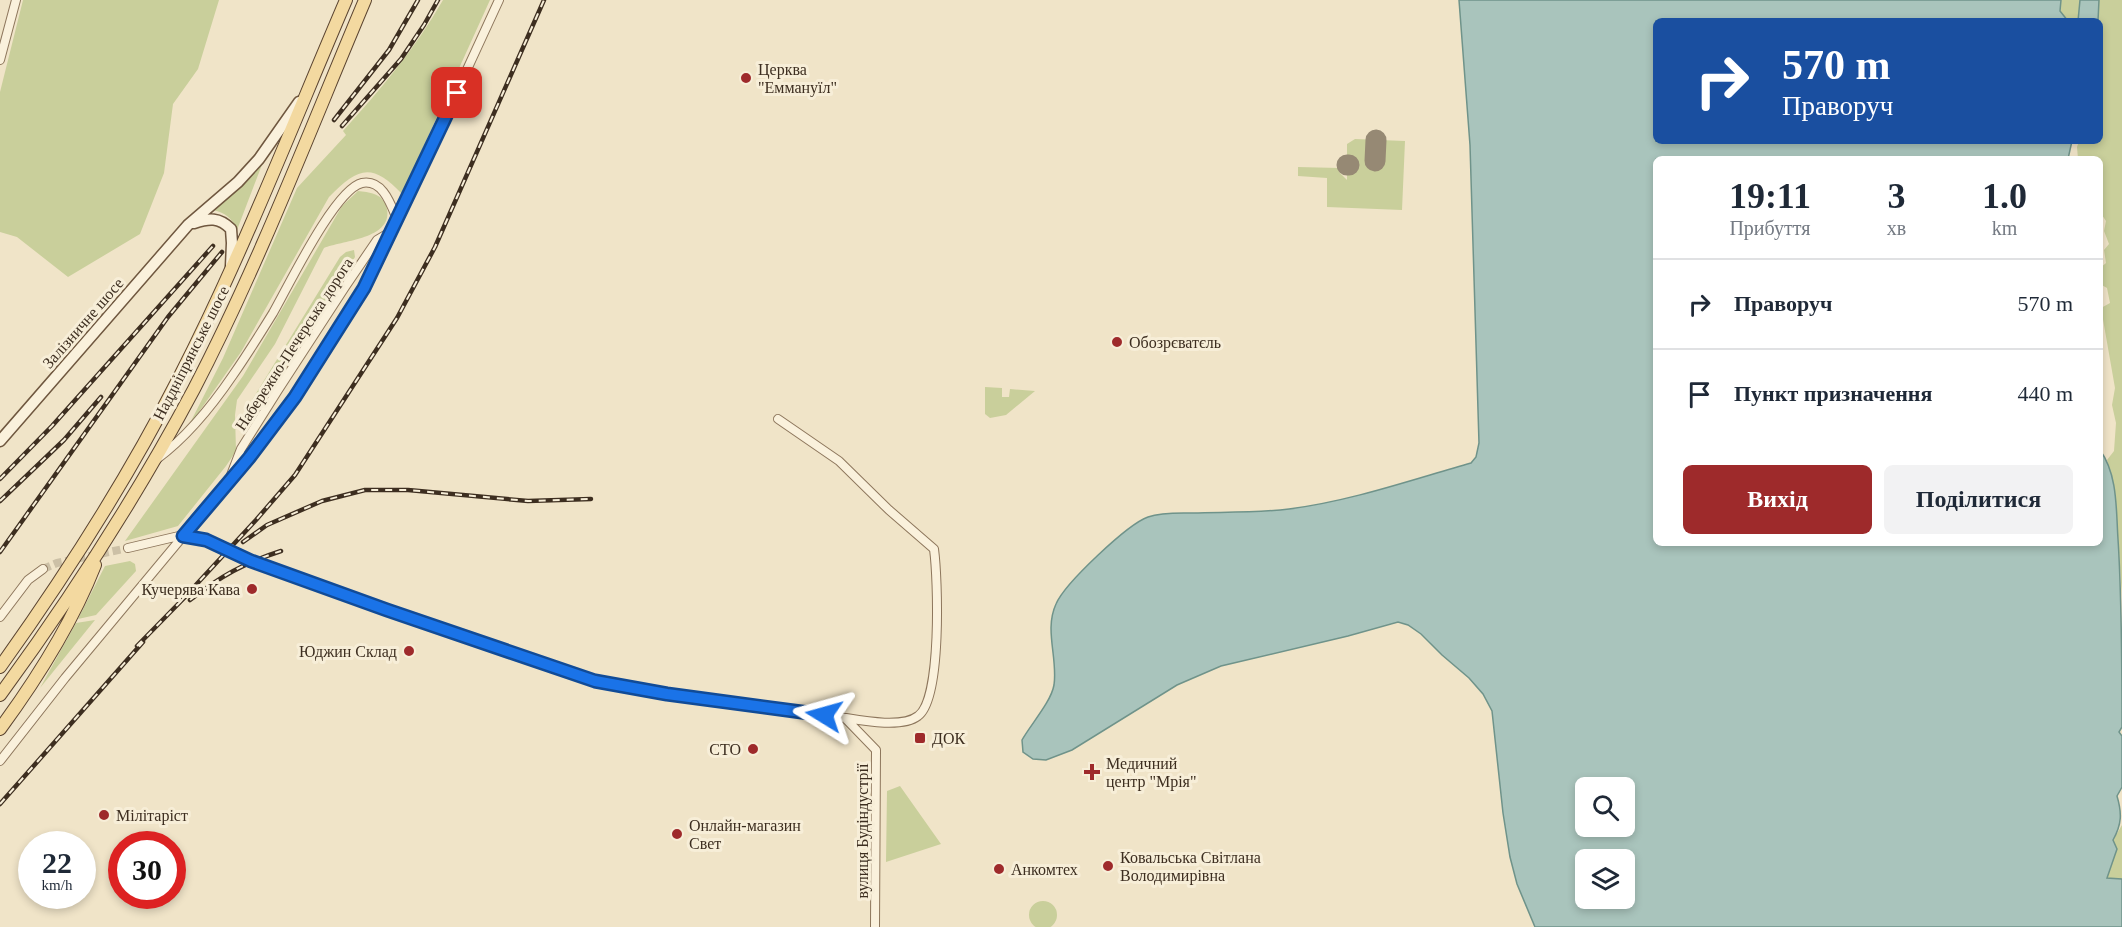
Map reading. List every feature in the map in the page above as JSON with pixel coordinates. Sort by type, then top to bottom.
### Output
[{"type":"main road","name":"Наддніпрянське шосе","points":[[0,667],[60,578],[138,454],[178,379],[231,269],[346,0]]},
{"type":"main road","name":"Наддніпрянське шосе","points":[[0,695],[105,542],[154,462],[194,388],[237,300],[365,0]]},
{"type":"main road","points":[[0,729],[25,693],[85,588],[105,542]]},
{"type":"main road","points":[[0,653],[60,578]]},
{"type":"street","points":[[0,60],[16,0]]},
{"type":"street","name":"Набережно-Печерська дорога","points":[[0,761],[65,678],[254,451],[316,364],[364,288],[436,140],[499,0]]},
{"type":"street","name":"Залізничне шосе","points":[[0,441],[188,225],[238,182],[259,159],[306,92]]},
{"type":"street","points":[[154,462],[175,446],[189,431],[233,375],[272,315],[319,231],[348,191],[360,183],[376,186],[386,193],[397,219]]},
{"type":"street","points":[[188,225],[211,218],[220,220],[231,229],[231,269]]},
{"type":"street","name":"Набережно-Печерська дорога","points":[[229,479],[242,449],[290,371],[377,240],[392,231]]},
{"type":"street","points":[[128,548],[183,536],[206,540],[251,561],[595,681],[667,694],[845,718],[909,721],[919,716],[926,706],[933,675],[938,612],[934,549],[889,510],[839,461],[778,419]]},
{"type":"street","points":[[0,617],[28,580],[43,569]]},
{"type":"street","name":"вулиця Будіндустрії","points":[[845,718],[876,750],[875,927]]},
{"type":"green space","points":[[23,0],[219,0],[198,69],[173,104],[164,173],[140,234],[68,277],[17,237],[0,232],[0,92]]},
{"type":"green space","points":[[443,0],[490,0],[402,194],[382,177],[365,172],[348,179],[329,197],[241,352],[187,429],[223,358],[297,188],[346,135],[343,131],[396,68],[421,35]]},
{"type":"green space","points":[[2061,0],[2122,0],[2122,597],[2115,492],[2107,460],[2114,451],[2116,423],[2112,405],[2115,388],[2103,319],[2103,307],[2110,303],[2107,288],[2103,286],[2103,266],[2106,263],[2104,250],[2109,244],[2104,231],[2106,221],[2103,216],[2103,156],[2078,156],[2077,147],[2078,144],[2103,144],[2103,18],[2066,18],[2060,11]]},
{"type":"green space","points":[[1355,139],[1405,141],[1402,210],[1327,207],[1327,178],[1298,176],[1298,167],[1339,168],[1339,172],[1347,180],[1347,144]]},
{"type":"green space","points":[[263,162],[237,230],[228,217],[213,210]]},
{"type":"green space","points":[[358,191],[375,194],[384,201],[387,216],[384,225],[366,236],[324,248],[275,344],[237,400],[236,451],[178,526],[125,541],[243,376],[342,206]]},
{"type":"green space","points":[[354,250],[355,257],[245,425],[247,408],[340,257]]},
{"type":"green space","points":[[985,387],[1002,388],[1002,397],[1009,397],[1010,389],[1035,391],[1006,415],[990,418],[985,414]]},
{"type":"green space","points":[[130,561],[135,564],[136,571],[96,615],[78,619],[105,566]]},
{"type":"green space","points":[[95,620],[40,688],[76,623]]},
{"type":"green space","points":[[900,786],[941,844],[886,862],[887,791]]},
{"type":"green space","points":[[2122,825],[2122,879],[2106,878],[2117,849],[2113,840]]},
{"type":"green space","points":[[1038,902],[1048,902],[1056,910],[1056,920],[1048,928],[1038,928],[1030,920],[1030,910]]},
{"type":"water","points":[[1459,0],[2061,0],[2060,11],[2066,18],[1653,18],[1653,144],[2071,144],[2069,156],[1653,156],[1653,546],[2103,546],[2103,455],[2110,470],[2116,505],[2122,633],[2122,727],[2119,732],[2122,736],[2122,787],[2117,796],[2120,824],[2113,840],[2117,849],[2107,878],[2122,879],[2122,927],[1535,927],[1517,884],[1510,857],[1492,711],[1483,694],[1469,678],[1421,634],[1408,625],[1398,622],[1221,666],[1177,685],[1072,750],[1046,760],[1033,759],[1023,752],[1022,740],[1045,706],[1054,685],[1051,624],[1056,604],[1084,569],[1112,542],[1139,522],[1153,515],[1265,511],[1335,501],[1471,463],[1476,457],[1479,443],[1470,145]]},
{"type":"water","points":[[2080,0],[2099,0],[2098,18],[2078,18]]},
{"type":"taxiway","points":[[1375,161],[1376,140]]},
{"type":"tunnel","points":[[43,569],[57,563],[128,548]]},
{"type":"railway","points":[[334,120],[389,50],[418,0]]},
{"type":"railway","points":[[342,126],[401,59],[438,0]]},
{"type":"railway","points":[[181,601],[295,475],[397,318],[435,247],[544,0]]},
{"type":"railway","points":[[0,479],[52,426],[213,246]]},
{"type":"railway","points":[[0,552],[168,317],[222,252]]},
{"type":"railway","points":[[0,501],[64,440],[101,397]]},
{"type":"railway","points":[[243,542],[267,525],[322,501],[365,490],[408,490],[528,501],[591,499]]},
{"type":"railway","points":[[190,600],[233,571],[281,551]]},
{"type":"railway","points":[[137,646],[187,595]]},
{"type":"railway","points":[[0,804],[143,642]]},
{"type":"place","name":"Церква \"Еммануїл\"","points":[[746,78]]},
{"type":"place","name":"Обозрєватєль","points":[[1117,342]]},
{"type":"place","name":"Кучерява Кава","points":[[252,589]]},
{"type":"place","name":"Юджин Склад","points":[[409,651]]},
{"type":"place","name":"ДОК","points":[[920,738]]},
{"type":"place","name":"СТО","points":[[753,749]]},
{"type":"place","name":"Медичний центр \"Мрія\"","points":[[1092,772]]},
{"type":"place","name":"Мілітаріст","points":[[104,815]]},
{"type":"place","name":"Онлайн-магазин Свет","points":[[677,834]]},
{"type":"place","name":"Ковальська Світлана Володимирівна","points":[[1108,866]]},
{"type":"place","name":"Анкомтех","points":[[999,869]]},
{"type":"route","points":[[457,93],[378,263],[364,288],[295,397],[249,458],[183,536],[206,540],[251,561],[595,681],[667,694],[824,715]]}]
